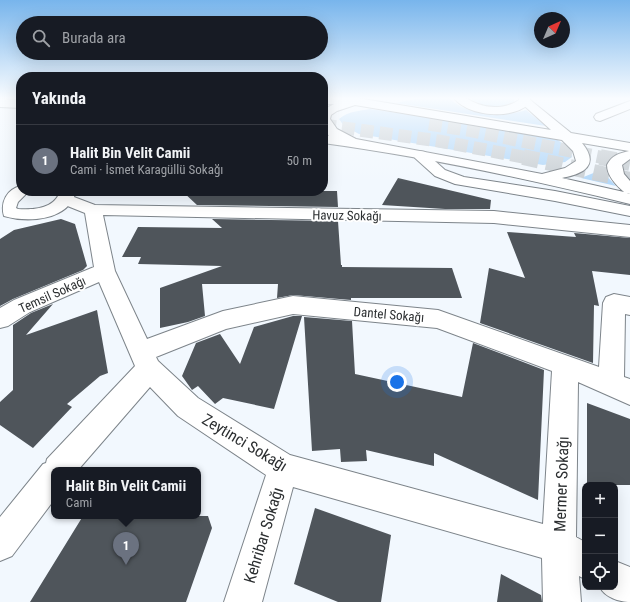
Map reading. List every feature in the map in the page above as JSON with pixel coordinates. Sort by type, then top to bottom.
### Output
[{"type":"main road","points":[[328,126],[332,132],[355,143]]},
{"type":"main road","points":[[553,126],[569,128],[630,146]]},
{"type":"main road","points":[[537,177],[569,172],[582,165],[583,158],[580,149],[569,128],[566,126]]},
{"type":"main road","points":[[328,140],[355,143],[575,184],[630,199]]},
{"type":"main road","points":[[420,155],[440,173],[461,181],[554,196],[630,211]]},
{"type":"main road","points":[[630,155],[619,157],[615,162],[614,167],[616,175],[630,189]]},
{"type":"main road","points":[[0,198],[16,193]]},
{"type":"main road","points":[[16,195],[11,198],[8,203],[7,208],[10,212],[8,218],[33,215],[53,209],[66,196]]},
{"type":"main road","name":"Havuz Sokağı","points":[[73,196],[93,210],[494,217],[630,231]]},
{"type":"main road","name":"Zeytinci Sokağı","points":[[93,210],[105,271],[145,361],[188,407],[283,469],[572,554]]},
{"type":"main road","name":"Temsil Sokağı","points":[[0,318],[22,306],[105,271]]},
{"type":"main road","points":[[620,388],[614,303],[630,306]]},
{"type":"main road","name":"Dantel Sokağı","points":[[145,361],[223,320],[293,305],[438,319],[565,365],[620,388]]},
{"type":"main road","points":[[60,467],[145,361]]},
{"type":"main road","name":"Mermer Sokağı","points":[[562,602],[572,554],[565,365]]},
{"type":"main road","name":"Kehribar Sokağı","points":[[243,602],[283,469]]},
{"type":"main road","points":[[0,544],[51,479]]},
{"type":"main road","points":[[618,581],[630,587]]},
{"type":"shaded area","points":[[344,126],[489,126],[551,135],[570,149],[572,157],[565,162],[543,165],[359,134]]},
{"type":"shaded area","points":[[601,170],[616,186],[581,178]]},
{"type":"building","points":[[398,178],[491,200],[490,209],[445,209],[382,205]]},
{"type":"building","points":[[328,191],[337,191],[338,207],[197,205],[187,196],[328,196]]},
{"type":"building","points":[[61,219],[75,224],[87,266],[83,270],[13,299],[0,306],[0,239],[14,230]]},
{"type":"building","points":[[212,219],[338,221],[342,267],[452,268],[462,298],[351,298],[351,300],[293,295],[277,298],[278,284],[202,284],[205,316],[188,322],[160,328],[160,288],[222,266],[138,264],[141,257],[122,257],[138,227],[222,228]]},
{"type":"building","points":[[507,232],[576,237],[574,233],[630,238],[630,275],[592,271],[599,306],[594,305],[593,363],[480,323],[489,268],[525,278]]},
{"type":"building","points":[[53,304],[26,335],[97,310],[108,373],[100,376],[67,404],[72,407],[33,448],[0,425],[0,402],[13,390],[13,325],[31,313]]},
{"type":"building","points":[[293,316],[302,316],[274,409],[223,398],[215,404],[198,386],[192,390],[182,376],[196,343],[220,334],[240,364],[254,327]]},
{"type":"building","points":[[304,317],[352,321],[355,374],[462,397],[473,343],[544,370],[538,500],[434,453],[434,466],[366,450],[367,461],[341,462],[340,449],[312,451]]},
{"type":"building","points":[[587,403],[630,419],[630,485],[618,485],[618,482],[587,482]]},
{"type":"building","points":[[315,508],[391,535],[381,602],[338,602],[294,584]]},
{"type":"building","points":[[201,516],[208,516],[212,528],[186,602],[30,602],[81,519],[201,519]]},
{"type":"building","points":[[501,574],[541,595],[542,602],[497,602]]},
{"type":"tunnel","points":[[331,126],[439,141],[525,157]]},
{"type":"tunnel","points":[[442,126],[605,158]]},
{"type":"tunnel","points":[[525,157],[630,180]]},
{"type":"tunnel","points":[[600,157],[605,158]]},
{"type":"tunnel","points":[[605,158],[630,163]]},
{"type":"place","name":"Halit Bin Velit Camii","points":[[126,565]]}]
